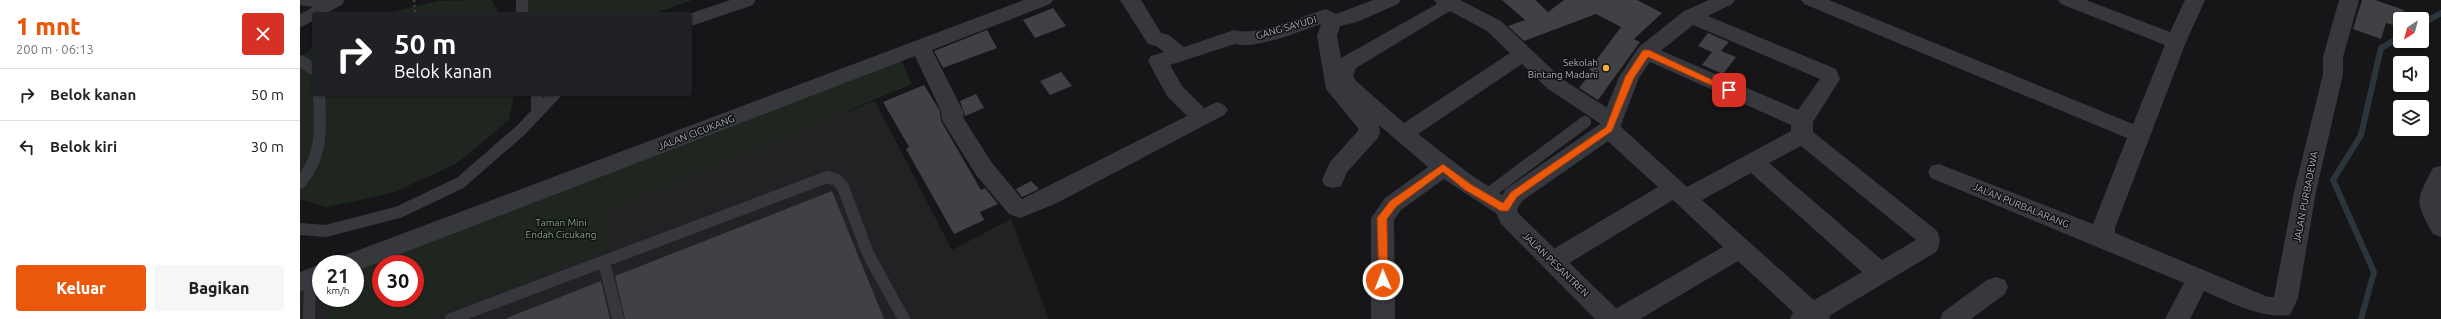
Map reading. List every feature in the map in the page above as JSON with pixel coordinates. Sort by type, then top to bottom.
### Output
[{"type":"street","name":"JALAN CICUKANG","points":[[364,258],[1043,0]]},
{"type":"street","points":[[1130,0],[1137,8],[1136,11],[1155,38],[1162,40],[1179,54]]},
{"type":"street","name":"GANG SAYUDI","points":[[920,47],[952,111],[953,120],[984,170],[1017,208],[1020,209],[1047,198],[1209,114],[1174,91],[1158,61],[1179,54],[1199,50],[1234,37],[1240,39],[1267,34],[1311,19],[1326,16],[1332,21],[1350,17],[1391,0]]},
{"type":"street","points":[[1811,0],[2140,135]]},
{"type":"street","points":[[2068,0],[2176,42]]},
{"type":"street","points":[[2104,238],[2103,228],[2176,42],[2195,0]]},
{"type":"street","name":"JALAN PURBADEWA","points":[[2198,280],[2266,308],[2281,308],[2286,298],[2305,192],[2333,74],[2333,57],[2350,0]]},
{"type":"street","points":[[1646,52],[1802,128],[1928,236],[1928,244],[1810,317],[1611,125],[1555,84],[1494,26],[1443,4],[1347,64],[1343,76],[1348,86],[1443,168],[1484,196],[1505,208],[1514,195],[1611,125],[1630,77],[1646,52],[1691,16],[1714,2]]},
{"type":"street","points":[[1554,262],[1680,193],[1753,162],[1802,128],[1830,79],[1828,74],[1691,16]]},
{"type":"street","points":[[1332,21],[1327,36],[1336,89],[1369,126],[1369,133],[1338,168],[1333,180]]},
{"type":"street","points":[[1403,134],[1518,57]]},
{"type":"street","points":[[1753,162],[1880,273]]},
{"type":"street","points":[[1383,319],[1382,218],[1393,204],[1443,168]]},
{"type":"street","name":"JALAN PURBALARANG","points":[[1938,172],[2104,238],[2198,280]]},
{"type":"street","points":[[2441,174],[2430,195],[2429,206],[2441,226]]},
{"type":"street","name":"JALAN PESANTREN","points":[[1505,208],[1509,218],[1611,319]]},
{"type":"street","points":[[1619,319],[1740,248]]},
{"type":"street","points":[[2177,319],[2198,280]]},
{"type":"street","points":[[1952,319],[1996,287]]},
{"type":"lane","points":[[304,0],[336,1]]},
{"type":"lane","points":[[522,0],[522,12]]},
{"type":"lane","points":[[692,19],[749,0]]},
{"type":"lane","points":[[316,12],[336,1]]},
{"type":"lane","points":[[300,21],[312,14]]},
{"type":"lane","points":[[300,62],[312,68]]},
{"type":"lane","points":[[300,183],[311,172],[318,156],[321,130],[319,96]]},
{"type":"lane","points":[[537,96],[537,113]]},
{"type":"lane","points":[[300,229],[326,231],[399,212],[460,182],[521,130],[553,96]]},
{"type":"lane","points":[[1484,196],[1585,122]]},
{"type":"lane","points":[[451,319],[827,177],[837,180],[843,187],[868,254],[904,319]]},
{"type":"lane","points":[[604,262],[618,319]]},
{"type":"lane","points":[[309,319],[310,278]]},
{"type":"path","points":[[414,0],[415,12]]},
{"type":"shaded area","points":[[875,101],[952,250],[1011,219],[1049,319],[300,319],[300,287],[312,282],[312,307],[364,307],[364,263],[372,260],[372,307],[424,307],[424,255],[384,255],[748,119],[759,145]]},
{"type":"green space","points":[[491,0],[499,12],[391,12],[438,1]]},
{"type":"green space","points":[[519,0],[693,0],[658,12],[522,12]]},
{"type":"green space","points":[[312,48],[312,96],[514,96],[509,120],[456,164],[392,193],[327,207],[300,199],[300,58]]},
{"type":"green space","name":"Taman Mini Endah Cicukang","points":[[898,53],[912,84],[602,213],[610,249],[428,319],[330,319],[329,307],[364,307],[364,265],[372,262],[372,307],[424,307],[424,255],[390,255]]},
{"type":"building","points":[[1502,0],[1535,0],[1548,12],[1564,0],[1637,0],[1662,13],[1634,39],[1640,42],[1598,100],[1579,88],[1592,71],[1589,70],[1621,27],[1596,14],[1524,41],[1508,26],[1525,20]]},
{"type":"building","points":[[2362,0],[2375,0],[2404,10],[2403,12],[2393,12],[2393,25],[2386,23],[2381,39],[2353,29]]},
{"type":"building","points":[[1053,8],[1066,26],[1035,38],[1023,20]]},
{"type":"building","points":[[987,30],[997,48],[943,68],[934,51]]},
{"type":"building","points":[[1708,33],[1729,42],[1721,51],[1736,57],[1723,74],[1702,65],[1712,52],[1698,46]]},
{"type":"building","points":[[1061,72],[1072,86],[1050,95],[1040,81]]},
{"type":"building","points":[[924,85],[940,111],[941,121],[981,190],[985,188],[998,204],[980,212],[984,220],[954,234],[906,149],[909,147],[883,102]]},
{"type":"building","points":[[976,94],[984,108],[965,116],[960,101]]},
{"type":"building","points":[[1031,181],[1039,189],[1022,197],[1016,189]]},
{"type":"building","points":[[832,191],[884,319],[625,319],[615,276]]},
{"type":"building","points":[[601,281],[610,319],[507,319],[507,318]]},
{"type":"waterway","points":[[2429,20],[2441,13]]},
{"type":"waterway","points":[[2361,319],[2374,272],[2333,180],[2361,135],[2381,48],[2393,41]]},
{"type":"place","name":"Sekolah Bintang Madani","points":[[1606,68]]},
{"type":"route","points":[[1383,280],[1382,218],[1393,204],[1443,168],[1468,187],[1505,208],[1509,200],[1514,195],[1609,129],[1630,77],[1646,52],[1656,58],[1729,90]]}]
